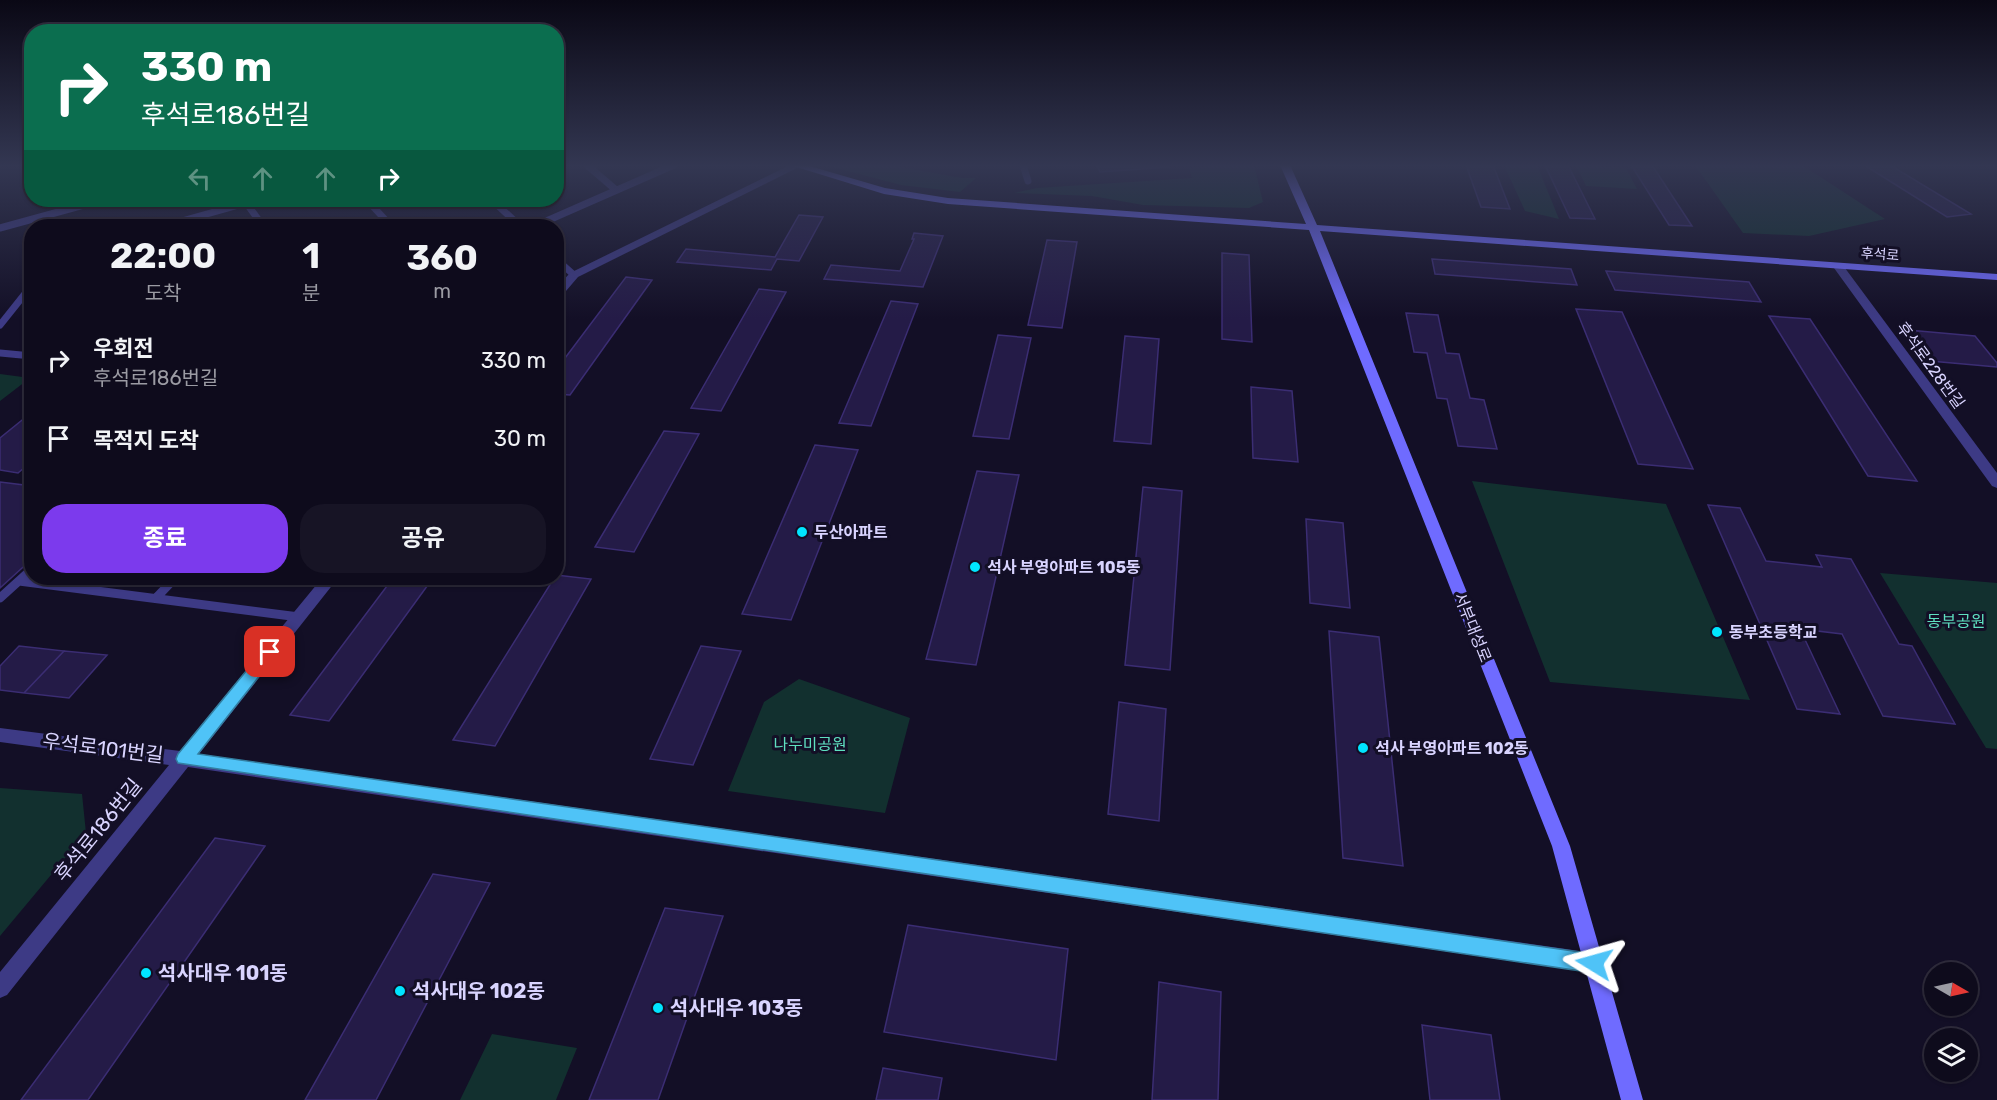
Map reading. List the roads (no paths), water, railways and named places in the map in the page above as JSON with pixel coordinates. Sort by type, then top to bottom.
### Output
[{"type":"street","points":[[564,287],[574,275],[692,216]]},
{"type":"street","name":"후석로","points":[[1163,216],[1997,277]]},
{"type":"street","name":"서부대성로","points":[[1308,216],[1561,846],[1632,1100]]},
{"type":"street","name":"후석로228번길","points":[[1838,266],[1997,483]]},
{"type":"street","name":"후석로186번길","points":[[0,988],[324,585]]},
{"type":"street","name":"우석로101번길","points":[[0,735],[184,759],[1594,963]]},
{"type":"lane","points":[[0,228],[24,221]]},
{"type":"lane","points":[[564,266],[574,275]]},
{"type":"lane","points":[[0,325],[24,295]]},
{"type":"lane","points":[[0,353],[24,355]]},
{"type":"lane","points":[[0,598],[24,576]]},
{"type":"lane","points":[[18,581],[24,582]]},
{"type":"lane","points":[[52,585],[298,617]]},
{"type":"lane","points":[[156,597],[168,585]]},
{"type":"place","name":"두산아파트","points":[[802,532]]},
{"type":"place","name":"석사 부영아파트 105동","points":[[975,567]]},
{"type":"place","name":"동부초등학교","points":[[1717,632]]},
{"type":"place","name":"석사 부영아파트 102동","points":[[1363,748]]},
{"type":"place","name":"석사대우 101동","points":[[146,973]]},
{"type":"place","name":"석사대우 102동","points":[[400,991]]},
{"type":"place","name":"석사대우 103동","points":[[658,1008]]},
{"type":"park label","name":"동부공원","points":[[1956,621]]},
{"type":"park label","name":"나누미공원","points":[[810,744]]}]
